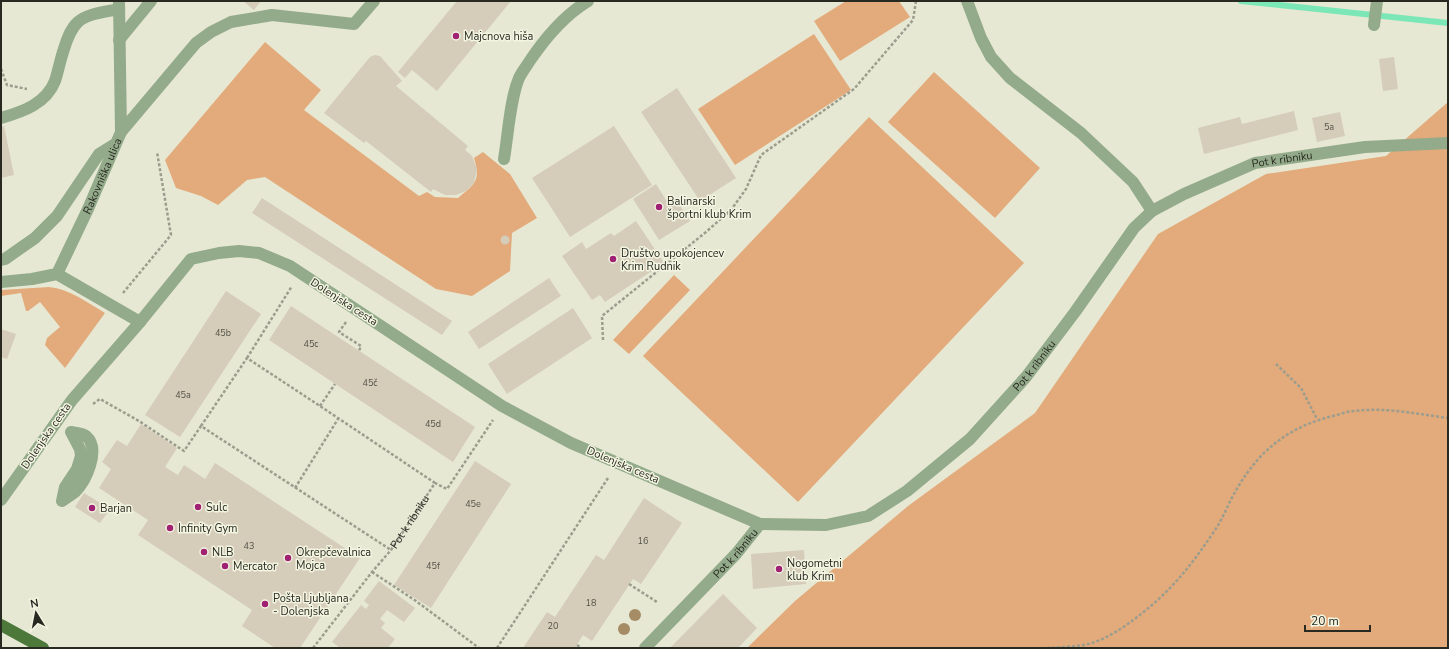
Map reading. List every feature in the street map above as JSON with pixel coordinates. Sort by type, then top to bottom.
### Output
[{"type":"main road","points":[[1,625],[42,648]]},
{"type":"street","points":[[119,40],[151,1]]},
{"type":"street","points":[[121,132],[180,60],[196,43],[211,32],[231,22],[272,15],[354,24],[374,1]]},
{"type":"street","points":[[504,159],[514,96],[520,78],[536,51],[554,28],[578,7],[588,1]]},
{"type":"street","points":[[967,1],[981,38],[991,56],[1010,78],[1082,133],[1133,182],[1152,211]]},
{"type":"street","points":[[1374,25],[1377,2]]},
{"type":"street","points":[[1,118],[29,109],[41,100],[54,82],[66,41],[72,28],[78,21],[119,5]]},
{"type":"street","name":"Rakovniška ulica","points":[[57,274],[121,132],[119,5]]},
{"type":"street","name":"Pot k ribniku","points":[[644,648],[736,554],[760,524],[826,525],[868,516],[907,490],[970,439],[1026,377],[1075,312],[1134,228],[1152,211],[1184,194],[1255,163],[1365,147],[1448,143]]},
{"type":"street","points":[[1,260],[5,259],[35,238],[57,216],[99,154],[115,144]]},
{"type":"street","name":"Dolenjska cesta","points":[[1,500],[72,400],[140,322],[191,259],[212,254],[239,251],[259,253],[290,266],[502,406],[571,443],[760,524]]},
{"type":"street","points":[[1,282],[32,279],[57,274],[140,322]]},
{"type":"street","points":[[71,432],[85,435],[89,440],[93,452],[93,459],[88,471],[75,491],[62,501],[65,486],[76,469],[81,456],[80,449],[71,432]]},
{"type":"path","points":[[603,340],[602,316],[731,210],[746,189],[761,155],[854,89],[913,20],[916,1]]},
{"type":"path","points":[[1,69],[7,85],[30,90],[54,82]]},
{"type":"path","points":[[157,152],[171,235],[170,242]]},
{"type":"path","points":[[124,292],[171,235]]},
{"type":"path","points":[[91,405],[100,399],[184,451],[246,358],[292,285],[290,266]]},
{"type":"path","points":[[346,321],[339,332],[362,346],[359,351]]},
{"type":"path","points":[[246,358],[392,453],[435,483]]},
{"type":"path","points":[[1276,364],[1301,388],[1317,419]]},
{"type":"path","points":[[320,406],[335,384]]},
{"type":"path","name":"Pot k ribniku","points":[[313,648],[391,550],[435,483],[447,489],[502,406]]},
{"type":"path","points":[[1047,648],[1091,643],[1111,635],[1161,598],[1182,576],[1201,550],[1216,528],[1238,487],[1261,454],[1284,436],[1317,419],[1354,410],[1397,410],[1448,418]]},
{"type":"path","points":[[295,488],[338,419]]},
{"type":"path","points":[[201,426],[391,550]]},
{"type":"path","points":[[497,648],[608,478]]},
{"type":"path","points":[[372,572],[416,601],[479,648]]},
{"type":"path","points":[[629,584],[657,602]]},
{"type":"path","points":[[577,645],[581,648]]},
{"type":"shaded area","points":[[846,1],[899,1],[910,17],[840,61],[814,21]]},
{"type":"shaded area","points":[[814,34],[851,90],[735,165],[698,109]]},
{"type":"shaded area","points":[[265,42],[321,90],[304,110],[419,196],[427,192],[435,197],[458,198],[469,189],[475,181],[477,172],[474,158],[483,152],[510,174],[537,218],[512,233],[510,271],[472,296],[436,289],[265,177],[247,180],[218,205],[201,196],[176,188],[165,160]]},
{"type":"shaded area","points":[[934,72],[1040,168],[995,218],[888,122]]},
{"type":"shaded area","points":[[1448,102],[1448,648],[747,648],[795,601],[908,506],[1035,413],[1158,234],[1266,174],[1386,156]]},
{"type":"shaded area","points":[[869,117],[1024,263],[798,502],[643,356]]},
{"type":"shaded area","points":[[674,275],[690,290],[629,354],[613,340]]},
{"type":"shaded area","points":[[49,287],[71,293],[105,313],[65,368],[45,345],[47,338],[60,327],[40,302],[26,311],[21,293],[1,296],[1,290]]},
{"type":"building","points":[[243,1],[261,1],[254,10]]},
{"type":"building","name":"Majcnova hiša","points":[[457,1],[511,1],[437,91],[412,70],[405,78],[398,72]]},
{"type":"building","points":[[375,55],[380,56],[402,81],[396,86],[468,146],[465,150],[472,156],[477,169],[474,183],[466,191],[456,195],[445,195],[433,189],[431,192],[366,141],[364,143],[324,113],[370,57]]},
{"type":"building","points":[[1394,57],[1398,89],[1383,91],[1379,59]]},
{"type":"building","points":[[677,88],[736,178],[700,201],[641,112]]},
{"type":"building","points":[[1294,111],[1298,130],[1204,154],[1198,128],[1240,117],[1242,124]]},
{"type":"building","points":[[1340,112],[1345,136],[1317,142],[1312,118]]},
{"type":"building","points":[[4,126],[14,175],[1,178],[1,127]]},
{"type":"building","points":[[614,126],[652,185],[570,237],[532,178]]},
{"type":"building","name":"Balinarski športni klub Krim","points":[[656,184],[666,200],[673,195],[690,221],[659,240],[633,199]]},
{"type":"building","points":[[262,198],[452,321],[442,335],[252,213]]},
{"type":"building","name":"Društvo upokojencev Krim Rudnik","points":[[636,221],[664,263],[605,302],[600,295],[592,300],[562,256],[582,242],[586,249],[611,233],[614,236]]},
{"type":"building","points":[[503,236],[507,236],[509,240],[507,244],[503,244],[501,242],[501,238]]},
{"type":"building","points":[[549,278],[561,296],[479,349],[468,332]]},
{"type":"building","points":[[226,291],[261,314],[180,437],[145,415]]},
{"type":"building","points":[[291,306],[475,427],[453,462],[269,340]]},
{"type":"building","points":[[573,308],[592,338],[507,394],[488,364]]},
{"type":"building","points":[[1,329],[16,334],[7,359],[1,357]]},
{"type":"building","points":[[141,424],[177,448],[165,467],[178,475],[184,465],[205,479],[215,463],[360,558],[300,648],[275,648],[242,626],[252,610],[138,535],[148,520],[99,488],[111,469],[102,462],[117,440],[127,446]]},
{"type":"building","points":[[475,461],[511,484],[431,608],[394,585]]},
{"type":"building","name":"Barjan","points":[[84,493],[110,509],[100,523],[75,507]]},
{"type":"building","points":[[644,498],[682,523],[641,584],[633,579],[592,641],[583,635],[575,648],[523,648],[547,612],[555,617],[596,555],[604,560]]},
{"type":"building","name":"Nogometni klub Krim","points":[[804,550],[806,584],[753,589],[751,554]]},
{"type":"building","points":[[379,581],[415,608],[404,622],[387,610],[380,619],[385,623],[381,628],[395,639],[388,648],[340,648],[332,642],[361,605],[366,609],[369,605],[364,601]]},
{"type":"building","points":[[723,594],[757,628],[738,648],[670,648]]},
{"type":"waterway","points":[[1241,1],[1448,23]]},
{"type":"place","name":"Majcnova hiša","points":[[456,36]]},
{"type":"place","name":"Balinarski športni klub Krim","points":[[659,207]]},
{"type":"place","name":"Društvo upokojencev Krim Rudnik","points":[[613,259]]},
{"type":"place","name":"Sulc","points":[[198,507]]},
{"type":"place","name":"Barjan","points":[[92,508]]},
{"type":"place","name":"Infinity Gym","points":[[170,528]]},
{"type":"place","name":"NLB","points":[[204,552]]},
{"type":"place","name":"Okrepčevalnica Mojca","points":[[288,558]]},
{"type":"place","name":"Mercator","points":[[225,566]]},
{"type":"place","name":"Nogometni klub Krim","points":[[779,569]]},
{"type":"place","name":"Pošta Ljubljana - Dolenjska","points":[[265,604]]}]
